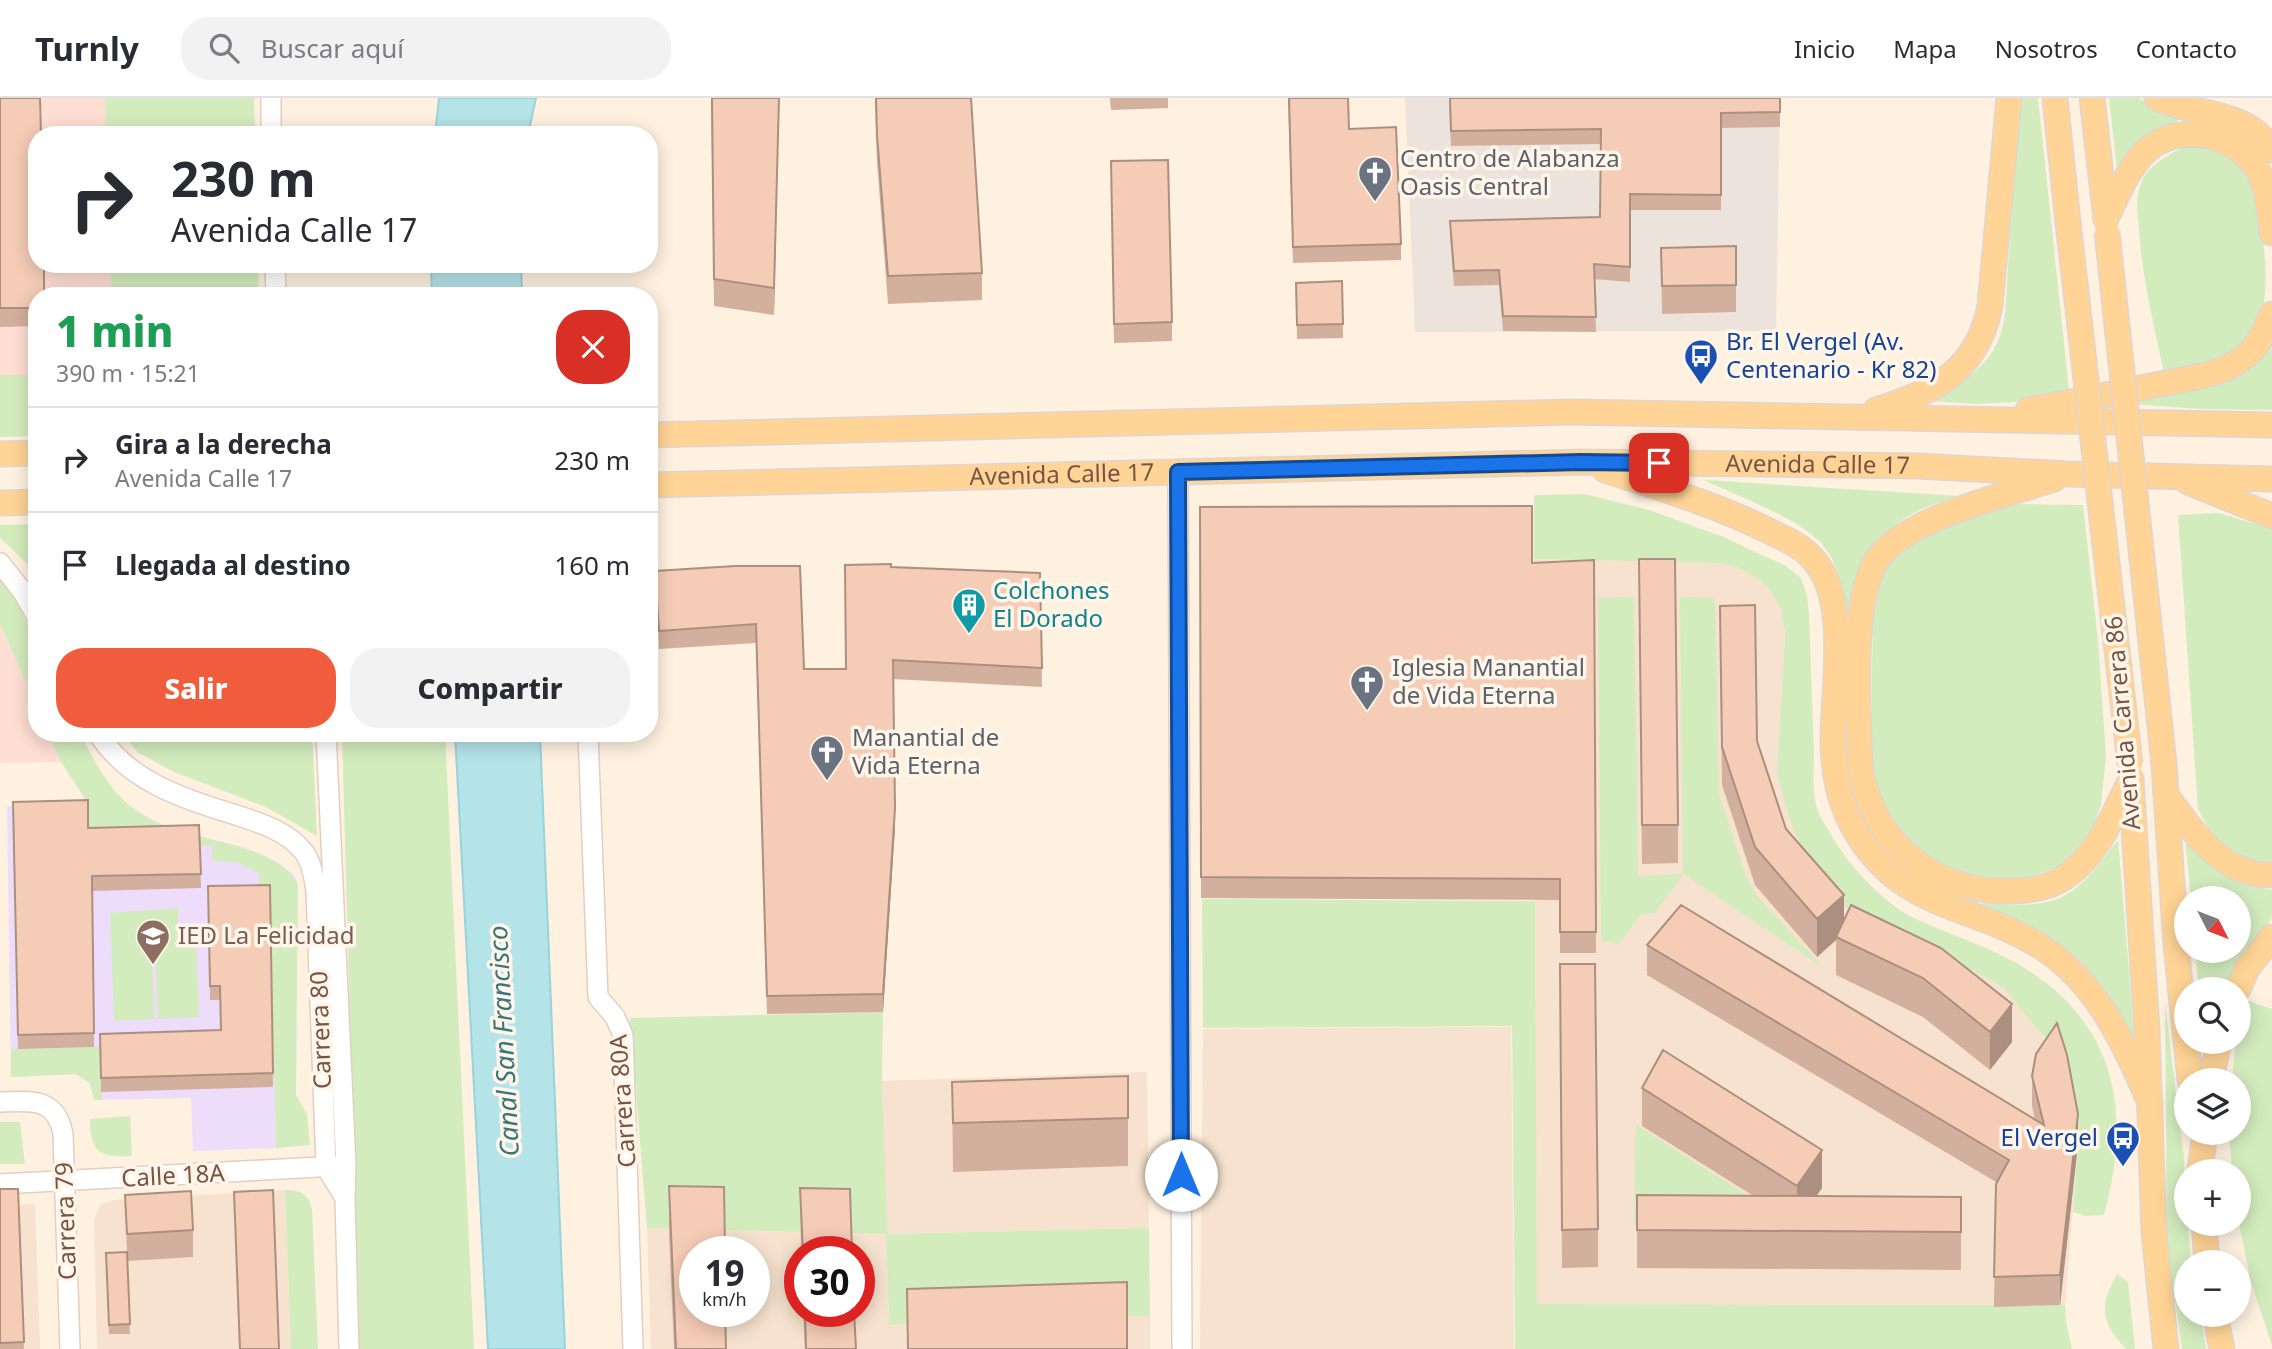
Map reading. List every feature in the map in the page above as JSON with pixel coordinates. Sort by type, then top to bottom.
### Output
[{"type":"main road","points":[[1856,416],[1905,401],[1945,381],[1961,367],[1980,339],[1990,306],[2009,98]]},
{"type":"main road","name":"Avenida Carrera 86","points":[[2055,98],[2130,771],[2150,1103],[2154,1233],[2166,1349]]},
{"type":"main road","name":"Avenida Carrera 86","points":[[2092,98],[2164,764],[2176,945],[2188,1068]]},
{"type":"main road","points":[[2157,98],[2187,109],[2226,115],[2252,130],[2272,150]]},
{"type":"main road","points":[[2106,225],[2134,166],[2145,152],[2163,138],[2178,134],[2195,134],[2236,148],[2252,162],[2263,181],[2272,233]]},
{"type":"main road","points":[[1977,420],[2119,393],[2218,370],[2248,355],[2265,331],[2272,314]]},
{"type":"main road","name":"Avenida Calle 17","points":[[658,435],[1571,412],[2272,425]]},
{"type":"main road","points":[[0,454],[28,453]]},
{"type":"main road","points":[[1581,462],[1753,523],[1798,545],[1813,558],[1829,582],[1833,594],[1836,626],[1834,762],[1841,798],[1864,845],[1893,875],[1920,895],[2012,931],[2065,965],[2093,996],[2116,1031],[2150,1103]]},
{"type":"main road","name":"Avenida Calle 17","points":[[658,485],[1581,462],[1918,467],[2068,474],[2272,478]]},
{"type":"main road","points":[[2068,474],[1917,527],[1891,545],[1872,567],[1863,592],[1860,641],[1860,754],[1863,786],[1881,826],[1916,862],[1938,877],[1958,886],[1980,891],[2013,891],[2043,887],[2076,869],[2100,842],[2130,771]]},
{"type":"main road","points":[[2174,477],[2272,516]]},
{"type":"main road","points":[[0,503],[28,502]]},
{"type":"main road","points":[[2166,795],[2200,839],[2220,859],[2248,872],[2272,875]]},
{"type":"main road","points":[[2243,977],[2248,967],[2272,937]]},
{"type":"main road","points":[[2218,1327],[2222,1349]]},
{"type":"street","points":[[271,98],[271,126]]},
{"type":"street","points":[[1178,472],[1182,1349]]},
{"type":"street","points":[[0,563],[28,601]]},
{"type":"street","name":"Carrera 80","points":[[103,742],[108,750],[132,771],[170,791],[265,825],[296,844],[305,853],[316,891],[326,1167],[345,1198]]},
{"type":"street","name":"Carrera 80","points":[[326,742],[346,1165],[349,1349]]},
{"type":"street","name":"Carrera 80A","points":[[588,742],[598,997],[615,1017],[623,1035],[633,1349]]},
{"type":"street","name":"Carrera 79","points":[[0,1102],[41,1103],[53,1111],[60,1121],[65,1182],[70,1349]]},
{"type":"street","name":"Calle 18A","points":[[0,1184],[346,1165]]},
{"type":"street","points":[[2223,1327],[2237,1349]]},
{"type":"shaded area","points":[[0,98],[105,98],[106,126],[28,126],[28,273],[110,273],[111,287],[28,287],[28,375],[0,376]]},
{"type":"shaded area","points":[[1405,98],[1780,98],[1776,331],[1415,332]]},
{"type":"shaded area","points":[[1534,559],[1721,563],[1742,569],[1766,585],[1781,608],[1785,635],[1777,774],[1789,818],[1931,956],[1968,968],[2003,987],[2041,1032],[2067,1085],[2078,1144],[2065,1305],[1536,1304]]},
{"type":"shaded area","points":[[0,624],[28,687],[28,742],[52,742],[61,762],[0,763]]},
{"type":"shaded area","name":"IED La Felicidad","points":[[126,803],[170,828],[244,848],[277,862],[293,874],[298,884],[275,1096],[276,1148],[193,1151],[191,1098],[94,1100],[90,1083],[76,1074],[11,1077],[7,806]]},
{"type":"shaded area","points":[[1511,1027],[1514,1349],[1200,1349],[1203,1029]]},
{"type":"shaded area","points":[[1147,1072],[1149,1228],[886,1234],[882,1081]]},
{"type":"shaded area","points":[[285,1190],[291,1349],[97,1349],[94,1219],[100,1205],[113,1200]]},
{"type":"shaded area","points":[[35,1204],[40,1349],[0,1349],[0,1205]]},
{"type":"shaded area","points":[[647,1228],[886,1234],[889,1325],[1150,1316],[1150,1349],[651,1349]]},
{"type":"green space","points":[[105,98],[254,98],[255,126],[106,126]]},
{"type":"green space","points":[[2019,98],[2038,98],[2069,390],[2016,402],[1976,404],[1932,401],[1978,368],[1993,351],[2001,335],[2005,314]]},
{"type":"green space","points":[[2109,98],[2138,98],[2162,112],[2178,116],[2177,125],[2117,170]]},
{"type":"green space","points":[[2183,147],[2201,147],[2229,156],[2240,167],[2249,183],[2261,228],[2266,276],[2265,297],[2258,323],[2240,347],[2220,358],[2164,373],[2143,266],[2138,197],[2147,173],[2164,158]]},
{"type":"green space","points":[[110,273],[258,273],[259,287],[111,287]]},
{"type":"green space","points":[[2272,339],[2272,410],[2199,409],[2121,403],[2195,390],[2233,379],[2258,357]]},
{"type":"green space","points":[[0,375],[28,375],[28,436],[0,437]]},
{"type":"green space","points":[[1704,480],[1960,496],[1915,512],[1884,535],[1862,568],[1848,613],[1834,563],[1815,538],[1787,518]]},
{"type":"green space","points":[[1585,494],[1649,510],[1721,536],[1786,566],[1801,578],[1807,595],[1809,615],[1814,786],[1819,813],[1847,859],[1889,902],[1910,916],[2003,956],[2040,978],[2069,1004],[2091,1032],[2106,1064],[2114,1098],[2117,1135],[2113,1174],[2104,1215],[2085,1216],[2073,1212],[2078,1144],[2057,1053],[2003,987],[1968,968],[1931,956],[1862,922],[1834,895],[1808,861],[1789,818],[1777,774],[1785,635],[1781,608],[1766,585],[1742,569],[1721,563],[1534,559],[1534,495]]},
{"type":"green space","points":[[2015,504],[2083,505],[2098,641],[2106,756],[2101,805],[2086,838],[2058,867],[2012,880],[1972,878],[1924,858],[1879,800],[1871,766],[1873,588],[1896,552],[1934,531]]},
{"type":"green space","points":[[2219,513],[2272,529],[2272,862],[2245,858],[2226,848],[2211,832],[2198,809],[2178,515]]},
{"type":"green space","points":[[28,524],[28,564],[0,538],[0,525]]},
{"type":"green space","points":[[0,580],[13,594],[28,626],[28,687],[0,624]]},
{"type":"green space","points":[[1634,597],[1638,876],[1683,874],[1680,597],[1715,598],[1719,794],[1746,876],[1756,895],[1825,969],[1684,874],[1655,913],[1641,914],[1619,944],[1601,940],[1598,598]]},
{"type":"green space","points":[[52,742],[85,742],[114,790],[144,815],[172,829],[258,853],[288,871],[298,884],[296,1095],[307,1114],[310,1145],[276,1148],[275,1095],[258,899],[259,873],[235,862],[212,861],[212,846],[88,842],[88,804],[61,762]]},
{"type":"green space","points":[[130,742],[312,742],[317,836],[266,807],[174,772],[137,752]]},
{"type":"green space","points":[[342,742],[445,742],[474,1349],[357,1349]]},
{"type":"green space","points":[[2185,839],[2205,859],[2233,879],[2272,890],[2272,918],[2251,946],[2251,886],[2190,886]]},
{"type":"green space","points":[[2118,840],[2135,1042],[2068,953],[2025,923],[1980,903],[2029,904],[2061,897],[2087,878]]},
{"type":"green space","points":[[1202,899],[1535,901],[1537,1304],[2065,1305],[2072,1349],[1515,1349],[1512,1026],[1203,1028]]},
{"type":"green space","points":[[178,908],[178,940],[196,940],[199,1017],[158,1019],[155,942],[151,943],[155,1019],[114,1021],[110,913]]},
{"type":"green space","points":[[2196,963],[2240,963],[2233,977],[2198,977]]},
{"type":"green space","points":[[2251,1002],[2272,1009],[2272,1346],[2251,1282],[2251,1250],[2244,1250],[2242,1236],[2251,1236],[2251,1159],[2231,1159],[2230,1145],[2251,1145],[2251,1068],[2233,1068],[2235,1054],[2251,1054]]},
{"type":"green space","points":[[2165,1004],[2174,1077],[2174,1145],[2182,1145],[2184,1158],[2174,1159],[2174,1236],[2189,1236],[2190,1250],[2174,1250],[2174,1294],[2167,1246]]},
{"type":"green space","points":[[883,1012],[882,1081],[887,1234],[1149,1228],[1150,1316],[889,1325],[886,1234],[647,1228],[630,1018]]},
{"type":"green space","points":[[100,1047],[102,1100],[94,1100],[90,1083],[76,1074],[11,1077],[11,1049]]},
{"type":"green space","points":[[130,1116],[132,1156],[112,1156],[99,1151],[92,1139],[90,1119]]},
{"type":"green space","points":[[0,1122],[20,1122],[25,1164],[0,1164]]},
{"type":"green space","points":[[1636,1125],[1793,1224],[1634,1223]]},
{"type":"green space","points":[[285,1190],[303,1194],[312,1209],[318,1349],[291,1349]]},
{"type":"green space","points":[[2117,1274],[2128,1282],[2135,1349],[2126,1349],[2107,1322],[2105,1305]]},
{"type":"green space","points":[[2179,1327],[2202,1327],[2206,1349],[2182,1349]]},
{"type":"water","points":[[439,98],[536,98],[530,126],[436,126]]},
{"type":"water","points":[[431,273],[521,273],[522,287],[432,287]]},
{"type":"water","name":"Canal San Francisco","points":[[455,742],[540,742],[565,1349],[488,1349]]},
{"type":"building","points":[[0,98],[40,98],[41,126],[28,126],[28,273],[44,273],[44,287],[28,287],[28,308],[0,308]]},
{"type":"building","points":[[712,98],[779,98],[774,288],[714,279]]},
{"type":"building","points":[[876,98],[971,98],[982,273],[888,276]]},
{"type":"building","points":[[1289,98],[1348,98],[1349,129],[1396,127],[1401,244],[1293,247]]},
{"type":"building","points":[[1450,98],[1780,98],[1780,112],[1721,113],[1721,195],[1630,194],[1630,267],[1594,264],[1596,317],[1503,316],[1499,270],[1454,271],[1450,221],[1600,217],[1601,129],[1451,131]]},
{"type":"building","points":[[1168,160],[1172,322],[1114,324],[1111,161]]},
{"type":"building","points":[[1736,246],[1736,285],[1662,286],[1661,248]]},
{"type":"building","points":[[1342,281],[1343,324],[1297,325],[1296,283]]},
{"type":"building","name":"Iglesia Manantial de Vida Eterna","points":[[1532,506],[1532,563],[1594,560],[1596,932],[1560,932],[1560,879],[1201,877],[1200,507]]},
{"type":"building","points":[[1639,559],[1675,559],[1678,825],[1642,825]]},
{"type":"building","points":[[891,564],[891,567],[1040,573],[1042,668],[893,660],[895,808],[883,994],[767,996],[756,624],[659,631],[658,571],[735,566],[800,566],[804,669],[846,669],[845,565]]},
{"type":"building","points":[[1755,605],[1757,741],[1786,829],[1844,895],[1817,919],[1755,847],[1722,747],[1720,606]]},
{"type":"building","points":[[88,800],[88,828],[199,825],[201,874],[92,876],[94,1033],[18,1035],[13,802]]},
{"type":"building","points":[[270,885],[273,1073],[101,1078],[100,1034],[221,1030],[220,986],[210,986],[208,886]]},
{"type":"building","points":[[1681,905],[2044,1125],[2032,1076],[2036,1054],[2057,1023],[2067,1055],[2078,1114],[2060,1275],[1994,1277],[1996,1184],[2009,1160],[1647,945]]},
{"type":"building","points":[[1851,905],[1941,948],[2012,1004],[1990,1032],[1923,978],[1836,937]]},
{"type":"building","points":[[1560,964],[1595,964],[1598,1229],[1562,1230]]},
{"type":"building","points":[[1663,1050],[1822,1150],[1797,1186],[1642,1088]]},
{"type":"building","points":[[1128,1076],[1128,1118],[953,1123],[952,1082]]},
{"type":"building","points":[[669,1186],[724,1187],[725,1236],[679,1236],[679,1327],[725,1327],[726,1349],[676,1349]]},
{"type":"building","points":[[800,1188],[850,1189],[852,1236],[802,1236]]},
{"type":"building","points":[[0,1189],[18,1189],[24,1342],[0,1343]]},
{"type":"building","points":[[273,1190],[279,1349],[240,1349],[234,1192]]},
{"type":"building","points":[[191,1191],[193,1230],[127,1234],[125,1195]]},
{"type":"building","points":[[1637,1195],[1961,1197],[1961,1232],[1637,1230]]},
{"type":"building","points":[[127,1252],[130,1324],[109,1325],[106,1253]]},
{"type":"building","points":[[1127,1282],[1127,1349],[908,1349],[907,1289]]},
{"type":"building","points":[[805,1327],[855,1327],[856,1349],[806,1349]]},
{"type":"place","name":"Centro de Alabanza Oasis Central","points":[[1375,203]]},
{"type":"place","name":"Br. El Vergel (Av. Centenario - Kr 82)","points":[[1701,386]]},
{"type":"place","name":"Colchones El Dorado","points":[[969,635]]},
{"type":"place","name":"Iglesia Manantial de Vida Eterna","points":[[1367,712]]},
{"type":"place","name":"Manantial de Vida Eterna","points":[[827,782]]},
{"type":"place","name":"IED La Felicidad","points":[[153,966]]},
{"type":"place","name":"El Vergel","points":[[2123,1168]]},
{"type":"route","points":[[1181,1175],[1178,472],[1581,462],[1659,463]]}]
